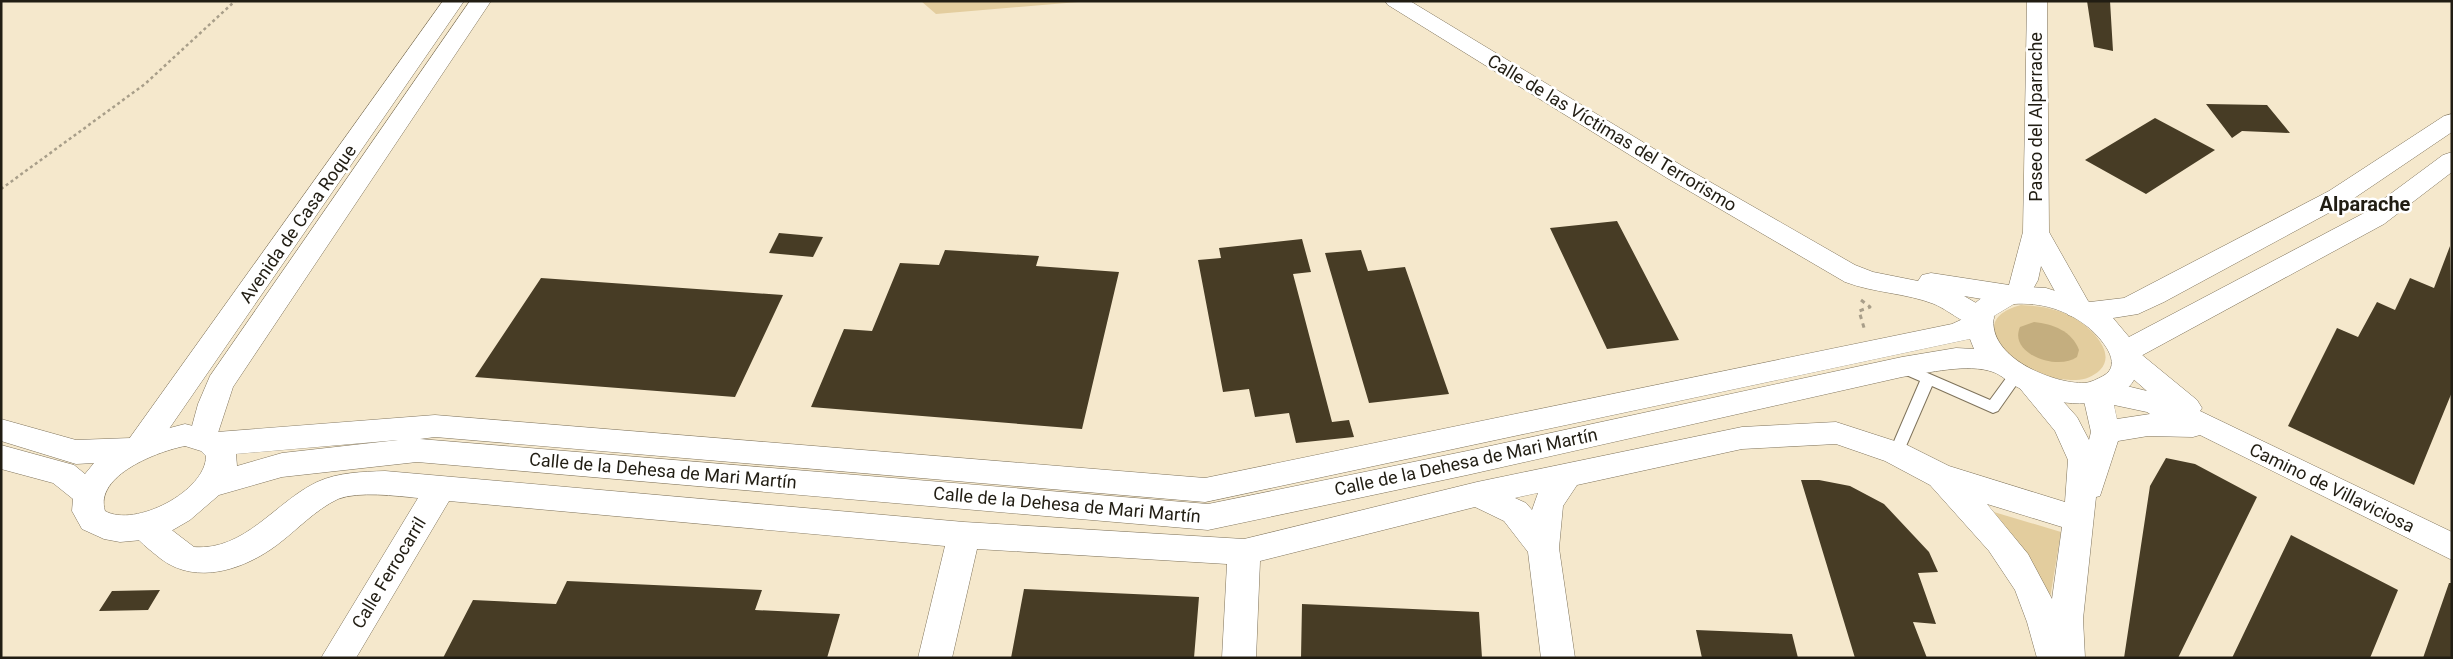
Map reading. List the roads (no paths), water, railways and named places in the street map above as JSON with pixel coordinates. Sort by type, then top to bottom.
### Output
[{"type":"street","name":"Avenida de Casa Roque","points":[[137,448],[454,1]]},
{"type":"street","name":"Avenida de Casa Roque","points":[[210,441],[212,404],[220,384],[481,1]]},
{"type":"street","name":"Calle de las Víctimas del Terrorismo","points":[[1395,1],[1696,186],[1831,261],[1846,272],[1955,302],[1980,321]]},
{"type":"street","name":"Paseo del Alparrache","points":[[2015,295],[2025,280],[2036,232],[2037,1]]},
{"type":"street","points":[[2082,310],[2128,306],[2155,295],[2338,197],[2452,121]]},
{"type":"street","points":[[2125,355],[2375,218],[2452,160]]},
{"type":"street","name":"Paseo del Alparrache","points":[[2036,232],[2082,310]]},
{"type":"street","name":"Calle de las Víctimas del Terrorismo","points":[[1831,261],[1881,274],[2015,295]]},
{"type":"street","points":[[2015,372],[2050,389],[2066,392],[2099,391],[2117,383],[2125,372],[2125,355],[2116,337],[2103,324],[2082,310],[2057,300],[2015,295],[1997,300],[1986,307],[1980,321],[1981,336],[1988,349],[2015,372],[2067,425],[2083,460],[2079,519],[2066,619],[2068,658]]},
{"type":"street","name":"Calle de la Dehesa de Mari Martín","points":[[137,448],[164,438],[185,435],[210,441],[435,426],[1205,490],[1958,333],[1980,321]]},
{"type":"street","name":"Camino de Villaviciosa","points":[[2125,355],[2212,428]]},
{"type":"street","name":"Calle de la Dehesa de Mari Martín","points":[[212,485],[282,465],[417,450],[1208,517],[1476,461],[1915,374],[1956,358],[2015,372]]},
{"type":"street","points":[[2079,519],[2106,432],[2099,391]]},
{"type":"street","name":"Camino de Villaviciosa","points":[[2099,391],[2153,403],[2212,428],[2452,548]]},
{"type":"street","points":[[2106,432],[2148,425],[2171,424],[2212,428]]},
{"type":"street","points":[[1,430],[76,452],[137,448]]},
{"type":"street","points":[[145,527],[187,559],[209,561],[238,554],[265,539],[307,502],[330,489],[359,484],[386,483],[440,490],[964,535],[1244,552],[1477,494],[1742,438],[1836,433],[1896,453],[1938,476],[2079,519]]},
{"type":"street","points":[[137,448],[106,470],[89,494],[86,508],[92,520],[104,528],[123,530],[145,527],[171,517],[186,507],[212,485],[220,469],[222,455],[210,441]]},
{"type":"street","points":[[1,457],[63,474],[89,494]]},
{"type":"street","points":[[1558,658],[1543,548],[1548,504],[1568,474]]},
{"type":"street","points":[[1938,476],[1961,497],[2018,566],[2040,610],[2054,658]]},
{"type":"street","name":"Calle Ferrocarril","points":[[338,658],[440,490]]},
{"type":"street","points":[[1477,494],[1515,512],[1543,548]]},
{"type":"street","points":[[936,658],[964,535]]},
{"type":"street","points":[[1239,658],[1244,552]]},
{"type":"lane","points":[[1896,453],[1915,374],[1992,407],[2015,372]]},
{"type":"district","name":"Alparache","points":[[2365,204]]}]
